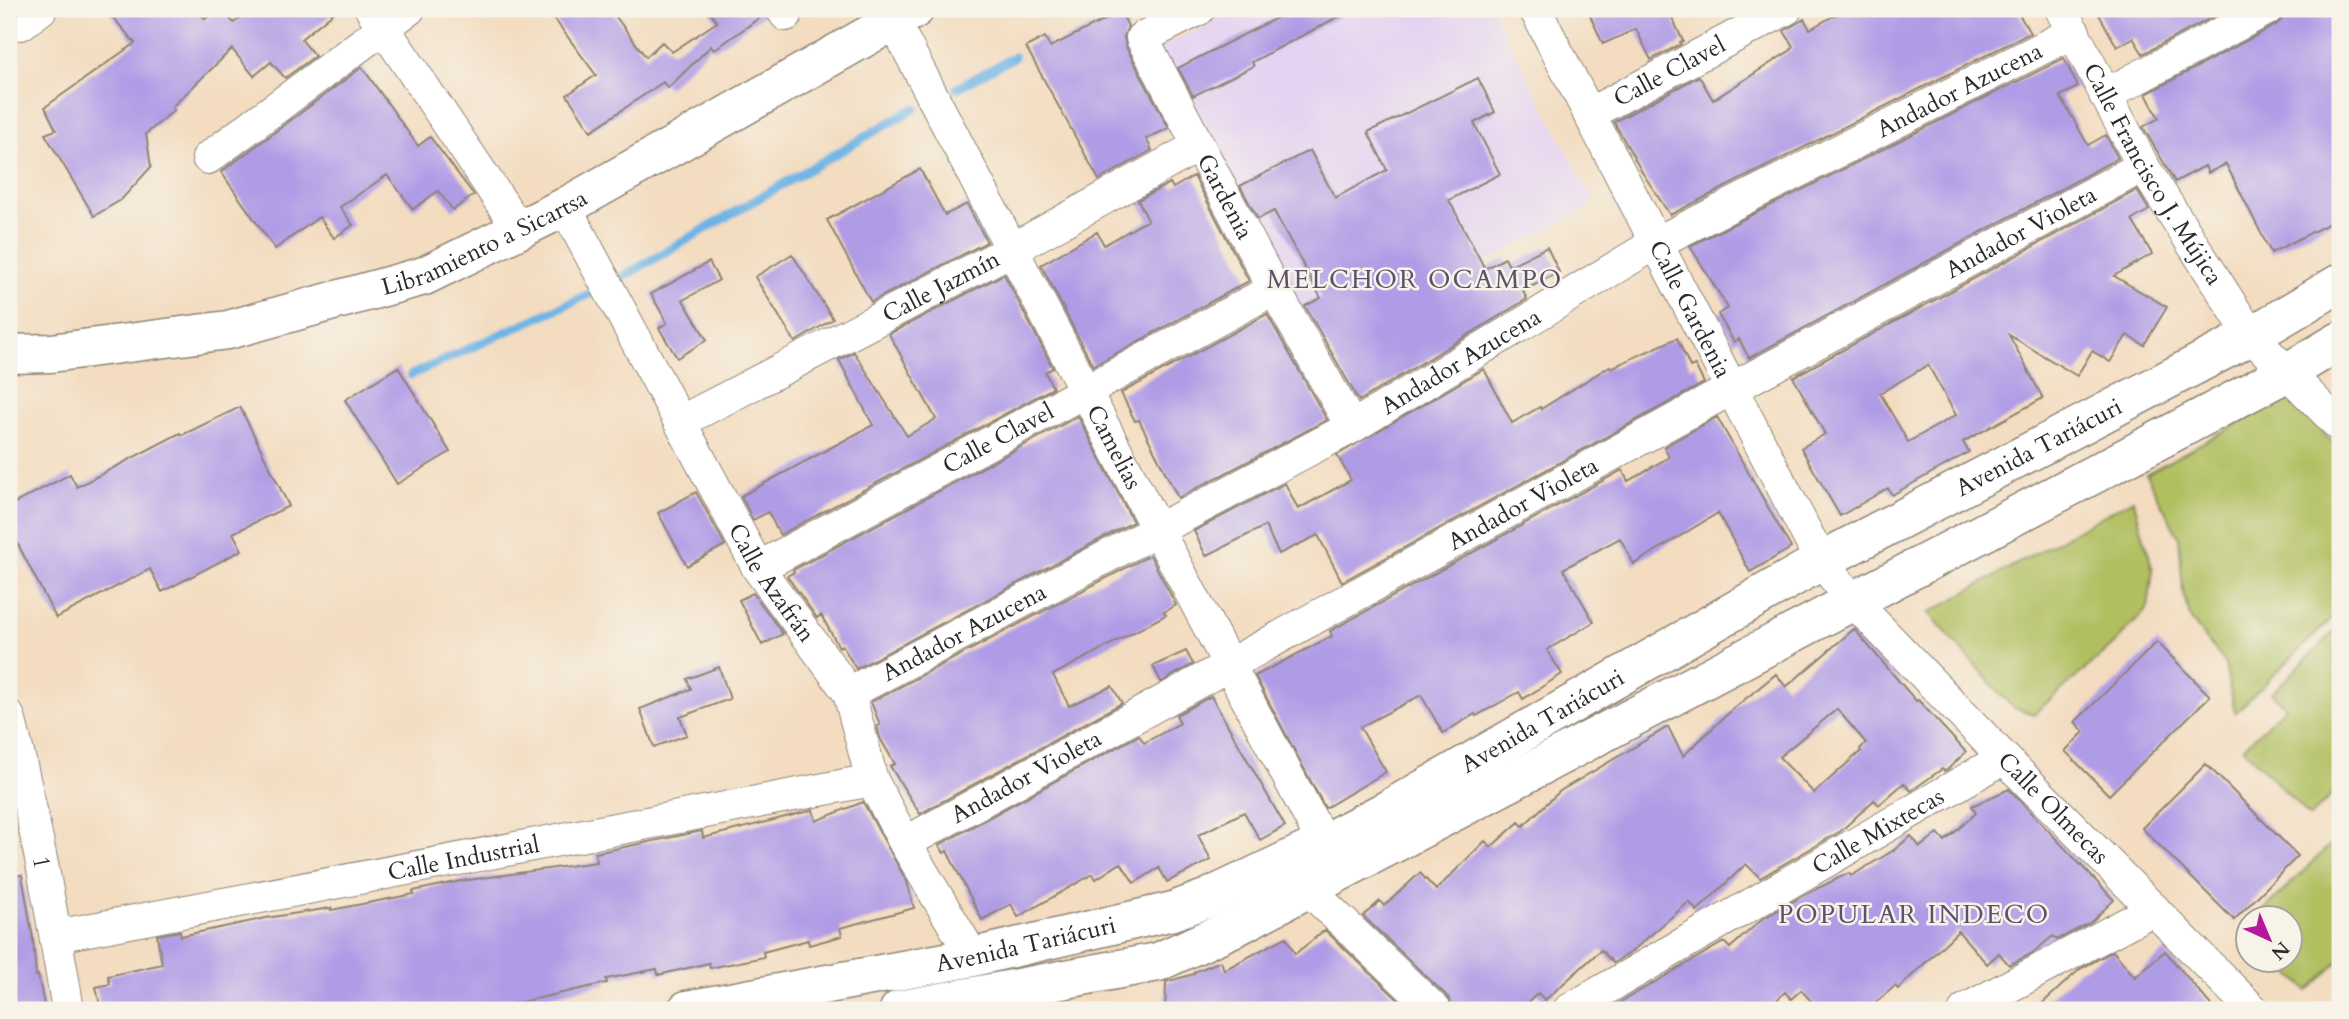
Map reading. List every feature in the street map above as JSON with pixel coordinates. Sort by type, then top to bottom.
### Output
[{"type":"street","name":"Gardenia","points":[[1199,9],[1142,38],[1274,289],[1352,427]]},
{"type":"street","name":"Calle Gardenia","points":[[1535,9],[1821,561],[1854,602]]},
{"type":"street","name":"Calle Clavel","points":[[1589,114],[1786,9]]},
{"type":"street","points":[[2105,95],[2267,9]]},
{"type":"street","points":[[208,158],[389,15],[519,229]]},
{"type":"street","name":"Libramiento a Sicartsa","points":[[9,354],[51,353],[228,330],[424,276],[565,207],[904,15]]},
{"type":"street","name":"Camelias","points":[[904,15],[1013,249],[1157,529],[1230,664],[1324,869],[1435,1010]]},
{"type":"street","name":"Calle Francisco J. Mújica","points":[[2068,21],[2143,166],[2251,336],[2340,426]]},
{"type":"street","name":"Andador Azucena","points":[[849,693],[1352,427],[1656,243],[2068,21]]},
{"type":"street","name":"Calle Jazmín","points":[[680,422],[1013,249],[1198,146]]},
{"type":"street","name":"Andador Violeta","points":[[905,843],[2143,166]]},
{"type":"street","name":"Calle Azafrán","points":[[565,207],[758,568],[849,693],[872,780],[905,843],[973,957]]},
{"type":"street","name":"Avenida Tariácuri","points":[[687,1010],[973,957],[1173,911],[1208,898],[1324,869],[1389,809],[1821,561],[2251,336],[2340,283]]},
{"type":"street","name":"Calle Clavel","points":[[758,568],[1088,392],[1274,289]]},
{"type":"street","name":"Avenida Tariácuri","points":[[899,1010],[1158,962],[1324,869],[1854,602],[2286,373],[2340,341]]},
{"type":"street","name":"Calle Olmecas","points":[[1854,602],[2253,1010]]},
{"type":"street","name":"1","points":[[9,717],[15,769],[56,936],[68,1010]]},
{"type":"street","name":"Calle Mixtecas","points":[[1569,1010],[2004,758]]},
{"type":"street","name":"Calle Industrial","points":[[56,936],[872,780]]},
{"type":"street","points":[[1965,1010],[2154,909]]},
{"type":"shaded area","points":[[1239,9],[1492,9],[1595,204],[1321,350],[1158,49]]},
{"type":"green space","points":[[2287,396],[2340,450],[2340,625],[2332,618],[2235,713],[2224,661],[2191,620],[2183,593],[2179,538],[2146,474]]},
{"type":"green space","points":[[2133,499],[2153,570],[2148,608],[2114,644],[2034,714],[2012,707],[1929,613]]},
{"type":"green space","points":[[2334,632],[2340,638],[2340,786],[2310,817],[2243,748],[2285,707],[2272,693]]},
{"type":"green space","points":[[2333,842],[2340,849],[2340,960],[2308,991],[2290,974],[2304,974],[2304,904],[2270,904]]},
{"type":"building","points":[[106,9],[197,9],[205,19],[221,9],[234,23],[251,9],[338,9],[301,39],[315,56],[285,78],[271,62],[254,76],[232,49],[172,107],[174,110],[146,134],[151,167],[121,200],[94,216],[45,134],[56,130],[45,107],[135,43]]},
{"type":"building","points":[[547,9],[610,9],[646,57],[662,42],[672,52],[717,22],[708,9],[764,9],[765,14],[714,50],[711,46],[668,88],[663,82],[591,131],[567,95],[596,75]]},
{"type":"building","points":[[1294,9],[1353,9],[1252,62],[1254,66],[1193,96],[1178,68]]},
{"type":"building","points":[[1587,9],[1678,9],[1670,13],[1683,41],[1651,60],[1636,29],[1603,44]]},
{"type":"building","points":[[1846,9],[2016,9],[2030,33],[1670,215],[1614,122],[1699,76],[1713,100],[1791,50],[1793,46],[1784,31],[1804,19],[1810,29]]},
{"type":"building","points":[[2096,9],[2228,9],[2143,54],[2133,38],[2117,47]]},
{"type":"building","points":[[2285,9],[2340,9],[2340,218],[2271,253],[2226,164],[2208,173],[2205,166],[2175,182],[2143,127],[2159,118],[2146,94],[2276,25],[2283,18]]},
{"type":"building","points":[[1121,12],[1128,26],[1124,37],[1126,47],[1169,128],[1146,139],[1152,150],[1099,180],[1026,47],[1045,37],[1050,47]]},
{"type":"building","points":[[2064,58],[2078,87],[2060,96],[2088,145],[2106,135],[2118,158],[1749,358],[1739,339],[1734,342],[1718,314],[1728,308],[1690,246]]},
{"type":"building","points":[[362,67],[418,146],[430,137],[474,195],[453,210],[438,191],[413,209],[387,175],[340,207],[353,225],[334,238],[319,217],[275,249],[221,172]]},
{"type":"building","points":[[1478,78],[1495,112],[1474,123],[1500,174],[1449,200],[1485,269],[1505,258],[1509,266],[1547,247],[1559,272],[1523,291],[1527,299],[1359,401],[1305,306],[1321,298],[1274,211],[1258,219],[1240,186],[1310,150],[1335,198],[1387,170],[1368,132]]},
{"type":"building","points":[[920,169],[945,215],[967,204],[987,242],[871,302],[827,220]]},
{"type":"building","points":[[1194,176],[1249,281],[1093,366],[1041,265],[1097,232],[1104,245],[1148,220],[1138,200],[1170,183],[1173,188]]},
{"type":"building","points":[[2137,190],[2149,210],[2132,220],[2152,254],[2114,276],[2167,307],[2144,345],[2127,335],[2110,362],[2092,351],[2077,376],[2009,335],[2043,398],[1963,442],[1969,452],[1892,495],[1888,488],[1840,516],[1801,448],[1825,434],[1793,377]],"holes":[[[1928,365],[1956,415],[1908,442],[1880,393]]]},
{"type":"building","points":[[792,254],[833,319],[795,342],[755,277]]},
{"type":"building","points":[[709,262],[719,280],[683,300],[707,340],[677,358],[659,328],[667,323],[651,294]]},
{"type":"building","points":[[1004,274],[1053,368],[1045,372],[1053,388],[780,535],[768,512],[753,520],[741,496],[873,425],[839,360],[854,352],[907,436],[936,419],[889,334]]},
{"type":"building","points":[[1267,314],[1327,420],[1178,498],[1139,420],[1135,421],[1121,393]]},
{"type":"building","points":[[1677,338],[1690,367],[1695,365],[1704,383],[1342,582],[1318,535],[1279,554],[1265,526],[1206,556],[1194,531],[1285,483],[1298,509],[1351,480],[1337,455],[1484,369],[1512,423],[1540,407],[1541,409],[1610,366],[1611,368]]},
{"type":"building","points":[[398,367],[450,452],[397,484],[345,400]]},
{"type":"building","points":[[240,407],[289,506],[233,533],[242,550],[162,592],[150,569],[56,618],[9,527],[9,506],[70,474],[77,487],[180,433],[182,435]]},
{"type":"building","points":[[1078,416],[1133,522],[856,669],[842,645],[839,647],[821,615],[817,618],[787,576],[794,572],[793,570]]},
{"type":"building","points":[[1717,417],[1791,548],[1750,572],[1718,513],[1634,564],[1620,538],[1563,569],[1594,622],[1547,650],[1562,674],[1523,699],[1519,692],[1443,733],[1421,695],[1360,727],[1386,772],[1325,808],[1255,676],[1332,636],[1330,631],[1622,470],[1628,481],[1669,457],[1664,447]]},
{"type":"building","points":[[696,492],[725,545],[687,566],[658,513]]},
{"type":"building","points":[[1150,555],[1176,605],[1164,612],[1166,615],[1053,675],[1069,706],[1112,686],[1122,703],[920,814],[890,766],[895,764],[880,738],[877,726],[880,725],[871,702]]},
{"type":"building","points":[[753,593],[783,634],[762,645],[739,600]]},
{"type":"building","points":[[1854,629],[1916,701],[1918,700],[1966,752],[1947,770],[1942,769],[1911,791],[1904,783],[1879,805],[1874,800],[1841,831],[1760,878],[1746,864],[1697,911],[1689,902],[1630,953],[1613,963],[1601,950],[1545,1000],[1538,993],[1520,1010],[1453,1010],[1448,997],[1363,916],[1380,901],[1384,906],[1420,873],[1436,890],[1485,841],[1491,847],[1519,822],[1523,826],[1560,791],[1668,727],[1683,756],[1733,709],[1776,674],[1786,687]],"holes":[[[1837,709],[1866,743],[1861,751],[1814,793],[1779,757]]]},
{"type":"building","points":[[2157,642],[2210,696],[2109,795],[2065,751],[2084,732],[2075,722]]},
{"type":"building","points":[[1186,651],[1193,664],[1161,682],[1153,666]]},
{"type":"building","points":[[719,667],[730,699],[680,717],[687,735],[654,747],[640,709],[691,689],[687,679]]},
{"type":"building","points":[[1211,696],[1285,826],[1260,840],[1244,812],[1198,835],[1211,860],[1167,882],[1159,868],[1134,883],[1121,863],[1096,879],[1093,874],[1018,917],[1011,904],[982,920],[947,851],[944,853],[939,845],[1139,735],[1144,743],[1180,723],[1176,715]]},
{"type":"building","points":[[2206,764],[2298,856],[2250,904],[2234,904],[2234,920],[2142,828]]},
{"type":"building","points":[[2009,789],[2114,900],[2091,922],[2057,940],[2053,936],[2031,954],[2009,965],[1999,953],[1987,964],[1958,931],[1898,989],[1895,986],[1867,1010],[1819,1010],[1801,990],[1791,999],[1785,992],[1767,1010],[1607,1010],[1724,942],[1730,948],[1761,920],[1806,894],[1849,873],[1851,876],[1894,850],[1911,836],[1920,847],[1938,833],[1945,841],[1976,813],[1972,806]]},
{"type":"building","points":[[863,802],[907,882],[914,908],[840,928],[842,936],[809,945],[808,940],[763,952],[764,957],[710,968],[709,963],[658,975],[657,969],[606,979],[607,983],[496,1010],[101,1010],[96,987],[110,984],[108,976],[162,964],[157,935],[180,931],[181,936],[266,918],[331,910],[414,894],[413,891],[461,881],[597,862],[595,853],[702,831],[703,838],[813,810],[816,821]]},
{"type":"building","points":[[22,875],[33,939],[36,976],[38,975],[45,1010],[9,1010],[9,876]]},
{"type":"building","points":[[1325,930],[1409,1010],[1165,1010],[1166,982],[1194,974],[1221,961],[1224,970],[1286,937],[1295,954]]},
{"type":"building","points":[[2113,951],[2135,977],[2165,951],[2215,1010],[2035,1010],[2080,969]]},
{"type":"waterway","points":[[957,88],[1014,57]]},
{"type":"waterway","points":[[624,276],[915,108]]},
{"type":"waterway","points":[[411,375],[594,292]]},
{"type":"district","name":"MELCHOR OCAMPO","points":[[1415,279]]},
{"type":"district","name":"POPULAR INDECO","points":[[1914,914]]}]
